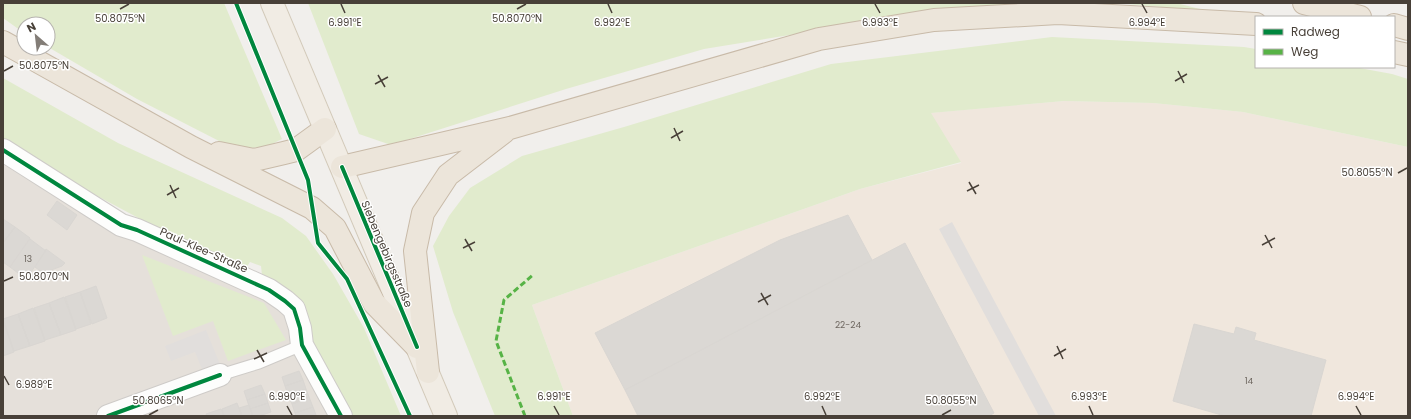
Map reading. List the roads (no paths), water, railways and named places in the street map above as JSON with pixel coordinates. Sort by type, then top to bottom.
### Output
[{"type":"highway","points":[[1304,3],[1356,16]]},
{"type":"highway","points":[[342,167],[510,128],[819,39],[934,20],[1058,13],[1255,24]]},
{"type":"highway","points":[[1395,25],[1408,29]]},
{"type":"highway","points":[[3,42],[191,147],[312,208],[335,228],[374,303],[417,347]]},
{"type":"highway","points":[[1395,52],[1408,55]]},
{"type":"highway","points":[[428,372],[415,251],[423,213],[448,175],[510,128]]},
{"type":"highway","points":[[191,147],[254,160],[296,150],[325,129]]},
{"type":"main road","name":"Siebengebirgsstraße","points":[[272,3],[446,416]]},
{"type":"street","name":"Paul-Klee-Straße","points":[[3,150],[121,226],[136,230],[269,290],[285,300],[294,309],[300,328],[302,345],[341,416]]},
{"type":"street","points":[[108,416],[220,375]]},
{"type":"lane","points":[[220,375],[258,363],[302,345]]}]
